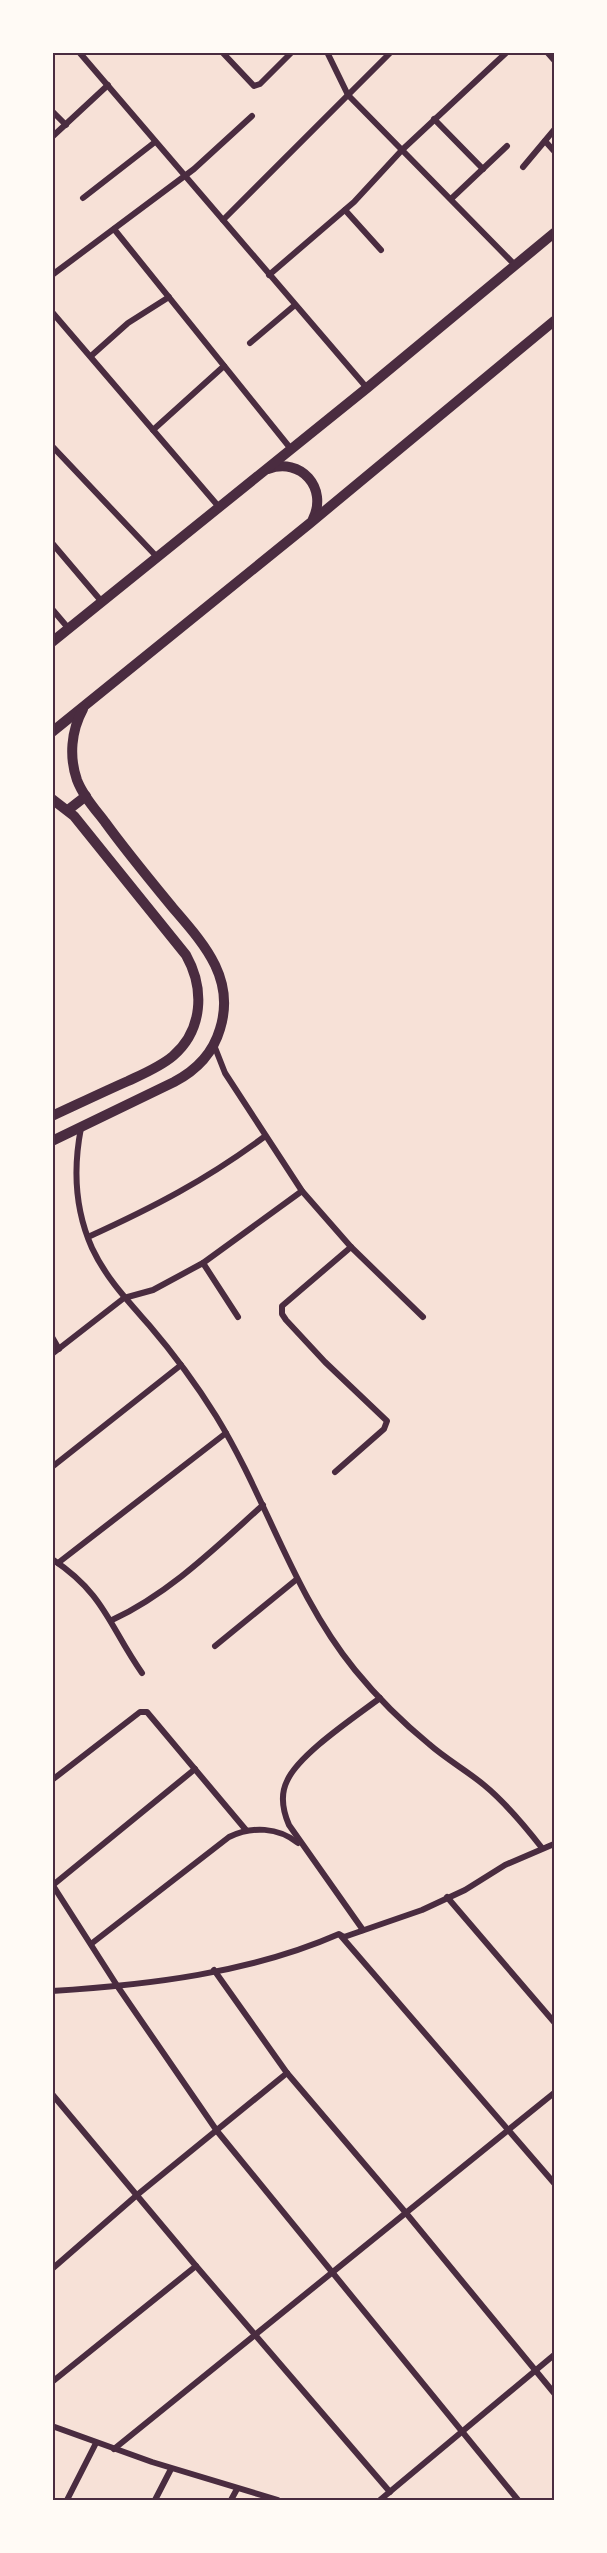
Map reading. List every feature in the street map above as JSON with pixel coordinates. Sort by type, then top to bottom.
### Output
[{"type":"street","points":[[79,52],[367,388]]},
{"type":"street","points":[[222,52],[254,86],[260,84],[292,52]]},
{"type":"street","points":[[327,52],[348,95],[515,265]]},
{"type":"street","points":[[223,220],[391,52]]},
{"type":"street","points":[[269,274],[345,210],[434,118],[507,52]]},
{"type":"street","points":[[547,52],[555,60]]},
{"type":"street","points":[[52,137],[108,85]]},
{"type":"street","points":[[52,111],[66,125]]},
{"type":"street","points":[[52,275],[185,176],[252,116]]},
{"type":"street","points":[[434,118],[483,169]]},
{"type":"street","points":[[523,167],[555,130]]},
{"type":"street","points":[[82,198],[155,141]]},
{"type":"street","points":[[545,141],[555,151]]},
{"type":"street","points":[[451,199],[507,146]]},
{"type":"street","points":[[345,210],[381,250]]},
{"type":"street","points":[[114,229],[291,449]]},
{"type":"street","points":[[52,642],[555,233]]},
{"type":"street","points":[[91,356],[128,323],[170,297]]},
{"type":"street","points":[[250,343],[296,305]]},
{"type":"street","points":[[52,312],[219,507]]},
{"type":"street","points":[[52,732],[555,321]]},
{"type":"street","points":[[153,430],[224,366]]},
{"type":"street","points":[[52,446],[157,557]]},
{"type":"street","points":[[263,471],[273,467],[290,466],[309,478],[315,487],[318,504],[309,524]]},
{"type":"street","points":[[52,543],[102,602]]},
{"type":"street","points":[[52,609],[69,629]]},
{"type":"street","points":[[52,1141],[184,1077],[200,1064],[214,1045],[222,1023],[224,999],[220,975],[213,959],[86,796],[75,772],[72,746],[78,720],[86,705]]},
{"type":"street","points":[[68,810],[86,796]]},
{"type":"street","points":[[52,799],[68,810],[186,956],[195,976],[199,997],[192,1030],[172,1056],[154,1069],[52,1116]]},
{"type":"street","points":[[214,1045],[220,1065],[264,1137],[302,1191],[351,1247],[423,1317]]},
{"type":"street","points":[[81,1128],[77,1148],[77,1188],[88,1237],[101,1265],[124,1298],[181,1365],[226,1433],[297,1579],[333,1642],[380,1698],[422,1738],[496,1796],[521,1821],[542,1848]]},
{"type":"street","points":[[88,1237],[178,1195],[223,1168],[264,1137]]},
{"type":"street","points":[[52,1354],[124,1298],[153,1290],[203,1263],[302,1191]]},
{"type":"street","points":[[335,1472],[384,1429],[387,1421],[325,1362],[286,1320],[282,1314],[282,1306],[351,1247]]},
{"type":"street","points":[[203,1263],[238,1317]]},
{"type":"street","points":[[52,1337],[59,1349]]},
{"type":"street","points":[[52,1467],[181,1365]]},
{"type":"street","points":[[142,1673],[112,1620],[89,1588],[55,1561],[226,1433]]},
{"type":"street","points":[[112,1620],[145,1603],[175,1582],[263,1505]]},
{"type":"street","points":[[215,1646],[297,1579]]},
{"type":"street","points":[[363,1930],[301,1846],[285,1815],[283,1804],[286,1782],[307,1756],[380,1698]]},
{"type":"street","points":[[52,1780],[142,1712],[148,1714],[246,1830]]},
{"type":"street","points":[[195,1769],[53,1885],[118,1987],[217,2131],[518,2500]]},
{"type":"street","points":[[91,1944],[221,1842],[246,1830],[272,1830],[288,1836],[301,1846]]},
{"type":"street","points":[[339,1934],[345,1937],[422,1910],[451,1897],[505,1864],[555,1844]]},
{"type":"street","points":[[447,1897],[555,2022]]},
{"type":"street","points":[[52,1991],[118,1987],[214,1971],[307,1948],[339,1934]]},
{"type":"street","points":[[339,1934],[555,2183]]},
{"type":"street","points":[[214,1971],[287,2073],[555,2393]]},
{"type":"street","points":[[53,2266],[287,2073]]},
{"type":"street","points":[[114,2449],[555,2093]]},
{"type":"street","points":[[52,2094],[390,2492]]},
{"type":"street","points":[[52,2382],[196,2266]]},
{"type":"street","points":[[380,2500],[555,2355]]},
{"type":"street","points":[[52,2426],[171,2469],[278,2500]]},
{"type":"street","points":[[67,2500],[96,2443]]},
{"type":"street","points":[[155,2500],[171,2469]]},
{"type":"street","points":[[231,2500],[237,2489]]}]
